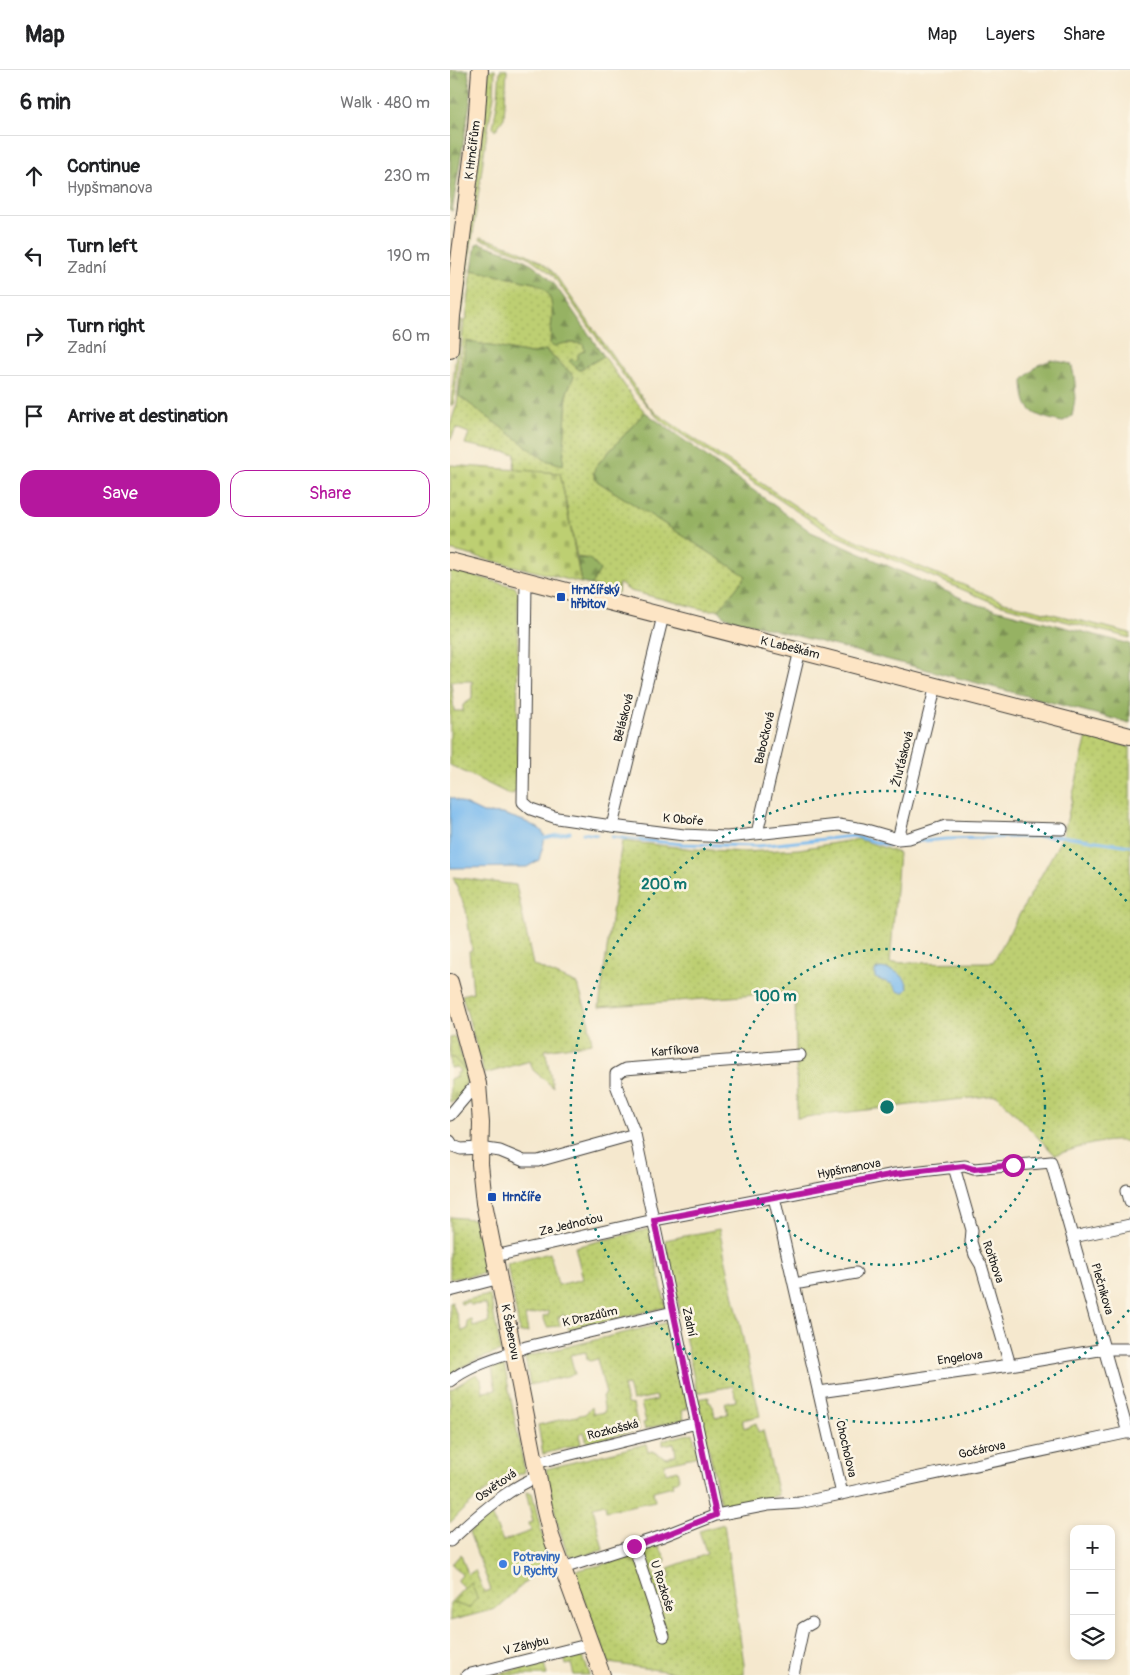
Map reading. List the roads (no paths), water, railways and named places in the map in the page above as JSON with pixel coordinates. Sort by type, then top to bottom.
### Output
[{"type":"street","name":"K Hrnčířům","points":[[450,350],[452,316],[476,127],[480,70]]},
{"type":"street","name":"K Labeškám","points":[[450,561],[1130,736]]},
{"type":"street","name":"K Oboře","points":[[526,581],[522,802],[531,809],[557,818],[612,826],[684,835],[727,837],[839,825],[863,829],[898,839],[909,838],[946,826],[1062,829]]},
{"type":"street","name":"Bělásková","points":[[612,826],[663,616]]},
{"type":"street","name":"Babočková","points":[[757,833],[800,650]]},
{"type":"street","name":"Žluťásková","points":[[898,839],[936,686]]},
{"type":"street","name":"K Šeberovu","points":[[450,982],[478,1084],[480,1164],[484,1203],[551,1536],[602,1675]]},
{"type":"street","name":"Karfíkova","points":[[635,1134],[616,1085],[616,1074],[625,1069],[800,1055]]},
{"type":"street","points":[[450,1115],[478,1084]]},
{"type":"street","points":[[450,1141],[453,1146],[461,1149],[480,1148],[500,1152],[524,1161],[538,1161],[635,1134]]},
{"type":"street","name":"Zadní","points":[[635,1134],[716,1515]]},
{"type":"street","name":"Hypšmanova","points":[[654,1220],[895,1174],[964,1166],[974,1169],[1051,1162]]},
{"type":"street","name":"Plečnikova","points":[[1051,1162],[1129,1433]]},
{"type":"street","name":"Roithova","points":[[954,1167],[972,1230],[970,1242],[981,1264],[1010,1365]]},
{"type":"street","name":"Chocholova","points":[[716,1515],[768,1504],[799,1503],[842,1494],[774,1198]]},
{"type":"street","name":"Za Jednotou","points":[[495,1256],[654,1220]]},
{"type":"street","points":[[1073,1237],[1130,1226]]},
{"type":"street","points":[[794,1284],[856,1273]]},
{"type":"street","points":[[450,1291],[500,1278]]},
{"type":"street","name":"K Drazdům","points":[[450,1381],[467,1369],[526,1347],[673,1312]]},
{"type":"street","points":[[1105,1349],[1130,1349]]},
{"type":"street","name":"Engelova","points":[[819,1392],[1010,1365],[1105,1349]]},
{"type":"street","name":"Rozkošská","points":[[537,1470],[697,1423]]},
{"type":"street","name":"Gočárova","points":[[842,1494],[1129,1433]]},
{"type":"street","name":"Osvětová","points":[[450,1541],[537,1470]]},
{"type":"street","points":[[563,1568],[663,1536],[716,1515]]},
{"type":"street","name":"U Rozkoše","points":[[634,1546],[664,1636]]},
{"type":"street","points":[[793,1675],[803,1628],[812,1623]]},
{"type":"street","name":"V Záhybu","points":[[467,1675],[590,1644]]},
{"type":"water","points":[[450,797],[483,813],[503,814],[540,829],[544,834],[544,842],[539,860],[527,867],[450,868]]},
{"type":"water","points":[[881,968],[895,972],[905,979],[908,988],[905,992],[899,992],[892,984],[875,978],[875,970]]},
{"type":"waterway","points":[[541,839],[570,832]]},
{"type":"waterway","points":[[583,833],[597,835]]},
{"type":"waterway","points":[[612,837],[682,844],[757,846],[854,836],[887,845],[898,844]]},
{"type":"waterway","points":[[912,842],[946,839],[1063,836],[1130,846]]},
{"type":"place","name":"Hrnčířský hřbitov","points":[[561,597]]},
{"type":"place","name":"Hrnčíře","points":[[492,1197]]},
{"type":"place","name":"Potraviny U Rychty","points":[[503,1564]]}]
